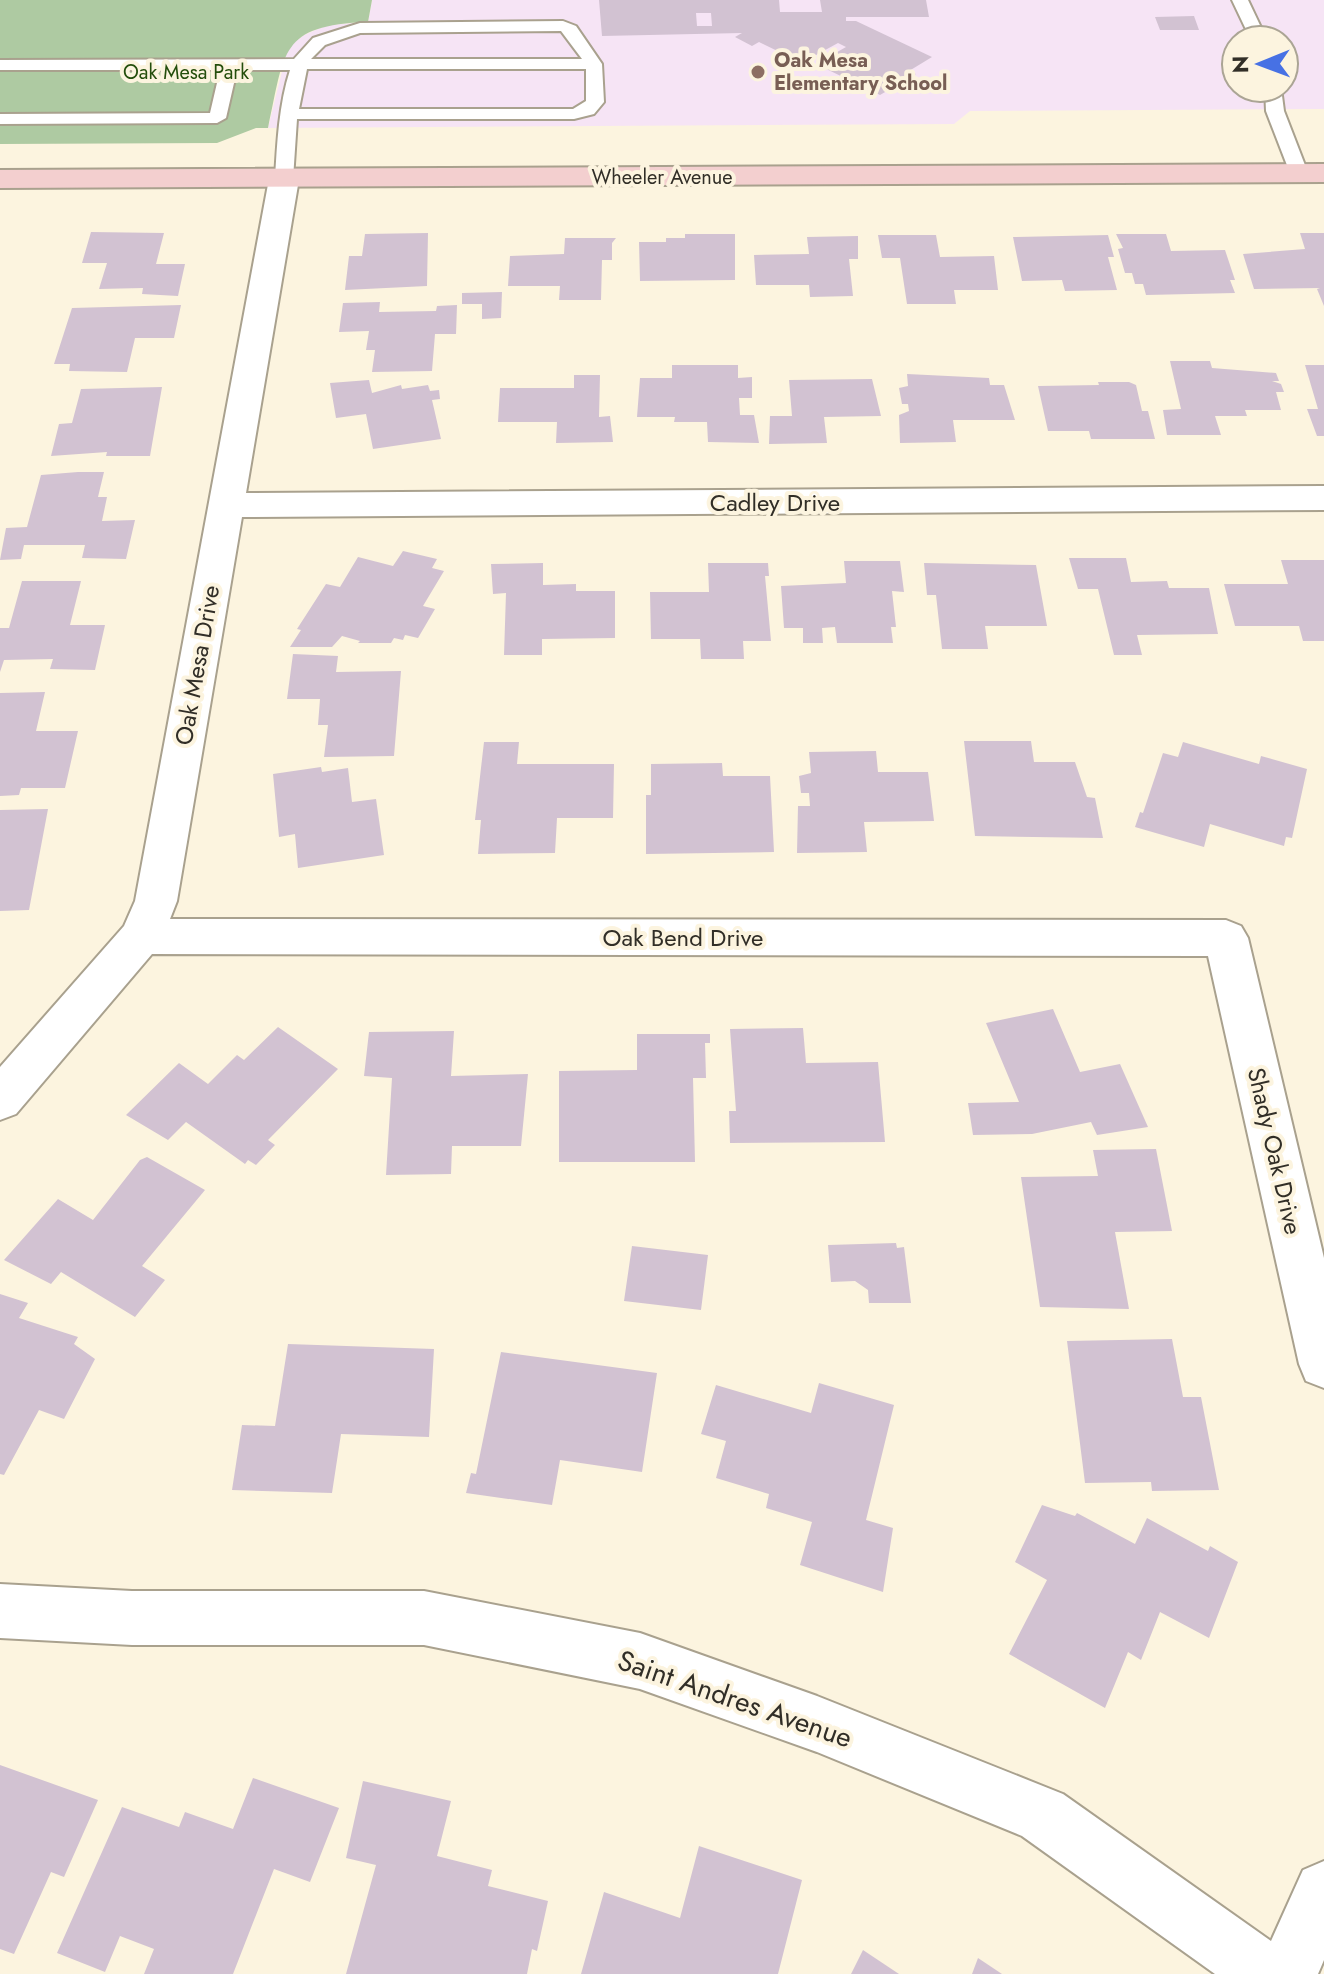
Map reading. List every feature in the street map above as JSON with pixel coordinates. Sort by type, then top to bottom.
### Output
[{"type":"main road","name":"Wheeler Avenue","points":[[0,179],[1311,173]]},
{"type":"street","name":"Oak Mesa Drive","points":[[0,1100],[141,936],[156,901],[284,179]]},
{"type":"street","name":"Cadley Drive","points":[[225,505],[1324,498]]},
{"type":"street","name":"Oak Bend Drive","points":[[141,936],[1226,938]]},
{"type":"street","name":"Shady Oak Drive","points":[[1226,938],[1324,1364]]},
{"type":"street","name":"Saint Andres Avenue","points":[[0,1611],[132,1618],[424,1618],[640,1661],[817,1724],[1042,1815],[1266,1974]]},
{"type":"street","points":[[1287,1974],[1324,1891]]},
{"type":"lane","points":[[1240,0],[1251,24]]},
{"type":"lane","points":[[284,179],[291,114],[300,64],[309,48],[328,37],[360,28],[563,26],[570,29],[594,64],[595,102],[588,110],[574,114],[291,114]]},
{"type":"lane","points":[[0,65],[594,64]]},
{"type":"lane","points":[[0,119],[217,118],[230,65]]},
{"type":"lane","points":[[1274,104],[1275,111],[1311,173]]},
{"type":"shaded area","name":"Oak Mesa Elementary School","points":[[372,0],[1324,0],[1324,109],[970,111],[954,124],[268,128],[288,47],[304,35],[327,25],[368,22]]},
{"type":"green space","name":"Oak Mesa Park","points":[[0,0],[372,0],[368,22],[317,29],[291,48],[278,80],[268,128],[256,128],[217,143],[0,144]]},
{"type":"building","points":[[599,0],[779,0],[780,12],[822,12],[820,0],[926,0],[929,17],[846,17],[846,21],[856,21],[932,57],[909,71],[916,74],[880,95],[816,64],[846,47],[838,43],[807,60],[799,56],[794,59],[759,42],[752,46],[735,37],[742,33],[602,36]],"holes":[[[696,13],[711,13],[712,26],[697,26]]]},
{"type":"building","points":[[1194,16],[1199,30],[1160,30],[1155,17]]},
{"type":"building","points":[[91,232],[164,233],[156,264],[185,264],[178,296],[142,294],[143,288],[99,289],[107,263],[82,263]]},
{"type":"building","points":[[428,233],[427,286],[345,290],[349,256],[362,256],[365,234]]},
{"type":"building","points":[[1300,233],[1324,233],[1324,306],[1317,289],[1320,288],[1254,289],[1243,254],[1305,249]]},
{"type":"building","points":[[685,234],[735,234],[735,280],[640,281],[639,242],[666,242],[666,238],[685,238]]},
{"type":"building","points":[[1116,234],[1166,234],[1171,251],[1225,250],[1235,280],[1230,280],[1235,293],[1146,295],[1143,284],[1135,284],[1132,273],[1125,273],[1118,249],[1123,248]]},
{"type":"building","points":[[878,235],[936,235],[940,257],[994,256],[998,290],[954,290],[956,304],[907,304],[900,258],[882,258]]},
{"type":"building","points":[[1108,235],[1114,257],[1108,257],[1117,290],[1065,291],[1062,280],[1022,281],[1013,237]]},
{"type":"building","points":[[858,236],[858,259],[849,259],[853,296],[810,297],[809,285],[756,285],[754,255],[809,254],[807,237]]},
{"type":"building","points":[[565,238],[616,238],[612,243],[612,260],[602,260],[601,300],[559,300],[560,286],[508,286],[510,256],[564,254]]},
{"type":"building","points":[[502,292],[501,318],[482,319],[482,304],[462,304],[462,293]]},
{"type":"building","points":[[380,302],[379,312],[436,311],[437,306],[457,305],[456,334],[435,334],[432,371],[372,372],[375,350],[366,350],[369,331],[339,332],[343,303]]},
{"type":"building","points":[[181,305],[174,338],[135,338],[127,372],[69,371],[70,364],[54,364],[72,308]]},
{"type":"building","points":[[1170,361],[1210,361],[1212,368],[1276,373],[1279,381],[1272,381],[1281,384],[1284,392],[1276,392],[1281,410],[1245,410],[1247,416],[1215,416],[1221,435],[1167,435],[1163,410],[1181,409]]},
{"type":"building","points":[[672,365],[738,365],[738,378],[752,377],[752,398],[739,398],[740,415],[754,415],[759,443],[708,442],[707,422],[674,422],[675,417],[637,417],[640,378],[672,378]]},
{"type":"building","points":[[1305,365],[1324,365],[1324,436],[1317,436],[1307,409],[1318,409]]},
{"type":"building","points":[[907,374],[989,378],[990,385],[1004,385],[1015,420],[953,420],[956,442],[900,443],[899,415],[909,411],[908,404],[902,404],[899,388],[908,386]]},
{"type":"building","points":[[574,375],[600,375],[599,417],[610,416],[613,442],[556,443],[557,422],[498,422],[500,388],[574,388]]},
{"type":"building","points":[[872,379],[881,416],[824,417],[827,443],[769,444],[770,416],[792,416],[789,380]]},
{"type":"building","points":[[369,380],[372,393],[401,385],[402,389],[428,385],[430,391],[439,390],[440,399],[432,400],[441,439],[373,449],[366,414],[336,418],[330,383]]},
{"type":"building","points":[[1098,382],[1129,382],[1136,385],[1142,411],[1148,411],[1155,439],[1091,439],[1089,431],[1048,431],[1038,386],[1099,385]]},
{"type":"building","points":[[162,387],[150,456],[106,456],[107,452],[51,456],[59,424],[72,423],[81,389]]},
{"type":"building","points":[[104,472],[98,497],[107,497],[102,521],[135,520],[126,559],[82,558],[85,545],[24,545],[21,559],[0,560],[6,528],[27,527],[41,475]]},
{"type":"building","points":[[403,551],[437,559],[432,568],[444,571],[423,606],[435,609],[418,638],[405,635],[403,640],[394,638],[391,643],[358,643],[360,641],[342,636],[332,647],[290,647],[301,630],[297,629],[326,584],[340,587],[358,557],[393,566]]},
{"type":"building","points":[[1069,558],[1126,558],[1131,582],[1167,581],[1169,588],[1209,588],[1218,634],[1137,635],[1142,655],[1114,655],[1098,589],[1078,589]]},
{"type":"building","points":[[1281,560],[1324,560],[1324,641],[1303,641],[1299,626],[1235,626],[1224,584],[1288,584]]},
{"type":"building","points":[[844,561],[900,561],[904,592],[892,591],[896,627],[891,627],[893,643],[837,643],[835,627],[822,628],[823,643],[803,643],[803,628],[784,628],[781,586],[846,583]]},
{"type":"building","points":[[543,563],[543,585],[576,584],[576,591],[615,591],[615,638],[542,639],[542,655],[504,655],[506,593],[493,594],[491,564]]},
{"type":"building","points":[[708,563],[768,563],[769,576],[765,576],[771,641],[743,641],[744,659],[701,659],[700,639],[651,639],[650,592],[709,592]]},
{"type":"building","points":[[924,563],[1036,565],[1047,626],[985,626],[988,649],[942,649],[936,595],[927,595]]},
{"type":"building","points":[[22,581],[81,581],[70,625],[105,625],[95,670],[50,669],[53,659],[4,660],[0,672],[0,628],[9,628]]},
{"type":"building","points":[[293,654],[338,656],[336,672],[401,671],[394,756],[324,757],[328,725],[318,725],[320,699],[287,699]]},
{"type":"building","points":[[45,692],[36,731],[78,731],[65,788],[21,788],[19,795],[0,796],[0,693]]},
{"type":"building","points":[[964,741],[1031,741],[1034,762],[1075,762],[1087,797],[1095,798],[1103,838],[975,836]]},
{"type":"building","points":[[484,742],[519,742],[517,764],[614,764],[613,818],[557,818],[555,853],[478,854],[481,820],[475,820]]},
{"type":"building","points":[[1183,742],[1259,764],[1261,756],[1307,769],[1292,838],[1286,837],[1284,846],[1210,824],[1204,847],[1135,827],[1140,812],[1143,813],[1163,753],[1178,757]]},
{"type":"building","points":[[876,751],[878,772],[928,772],[934,821],[864,822],[867,852],[797,853],[798,806],[810,806],[809,793],[801,793],[799,776],[811,773],[809,752]]},
{"type":"building","points":[[722,763],[723,776],[770,776],[774,852],[646,854],[646,795],[651,795],[651,764]]},
{"type":"building","points":[[321,767],[322,772],[348,768],[352,802],[376,799],[384,855],[298,868],[295,834],[279,837],[273,774]]},
{"type":"building","points":[[48,809],[29,910],[0,911],[0,810]]},
{"type":"building","points":[[1053,1009],[1080,1072],[1120,1064],[1148,1127],[1097,1135],[1091,1122],[1032,1134],[973,1135],[968,1103],[1019,1102],[986,1023]]},
{"type":"building","points":[[278,1027],[338,1069],[268,1140],[275,1145],[256,1165],[248,1160],[245,1164],[186,1122],[168,1140],[126,1115],[179,1063],[208,1084],[237,1055],[244,1060]]},
{"type":"building","points":[[803,1028],[806,1063],[878,1062],[885,1142],[730,1143],[729,1111],[736,1111],[730,1029]]},
{"type":"building","points":[[454,1031],[451,1076],[528,1074],[521,1146],[452,1146],[451,1174],[386,1175],[392,1078],[364,1076],[369,1032]]},
{"type":"building","points":[[637,1034],[710,1034],[710,1043],[705,1043],[706,1078],[693,1078],[695,1162],[559,1162],[559,1071],[637,1070]]},
{"type":"building","points":[[1156,1149],[1172,1231],[1115,1232],[1129,1309],[1040,1307],[1021,1177],[1098,1176],[1093,1150]]},
{"type":"building","points":[[147,1157],[205,1190],[142,1266],[165,1280],[135,1317],[61,1272],[51,1284],[4,1260],[58,1199],[93,1220],[140,1160]]},
{"type":"building","points":[[896,1243],[897,1248],[904,1247],[911,1303],[869,1303],[868,1290],[855,1281],[831,1282],[828,1245]]},
{"type":"building","points":[[632,1246],[708,1255],[701,1310],[624,1301]]},
{"type":"building","points":[[0,1294],[28,1303],[19,1318],[78,1337],[74,1344],[95,1359],[64,1419],[39,1410],[4,1475],[0,1474]]},
{"type":"building","points":[[1172,1339],[1183,1397],[1201,1397],[1219,1490],[1152,1491],[1151,1482],[1085,1483],[1067,1341]]},
{"type":"building","points":[[288,1344],[434,1349],[429,1437],[341,1434],[332,1493],[232,1490],[242,1425],[275,1426]]},
{"type":"building","points":[[501,1352],[657,1373],[642,1472],[560,1460],[552,1505],[466,1493],[471,1473],[476,1474]]},
{"type":"building","points":[[819,1383],[894,1405],[866,1520],[893,1528],[883,1592],[800,1565],[812,1522],[766,1508],[769,1494],[716,1478],[726,1441],[701,1434],[716,1385],[811,1413]]},
{"type":"building","points":[[1042,1505],[1075,1516],[1077,1513],[1135,1544],[1147,1518],[1208,1551],[1210,1546],[1238,1562],[1209,1638],[1160,1612],[1141,1660],[1128,1652],[1105,1708],[1009,1654],[1047,1580],[1015,1562]]},
{"type":"building","points":[[0,1765],[98,1800],[64,1877],[51,1872],[14,1954],[0,1949]]},
{"type":"building","points":[[253,1778],[339,1808],[310,1882],[274,1869],[233,1974],[144,1974],[154,1949],[120,1936],[105,1972],[57,1953],[122,1807],[179,1827],[185,1812],[233,1829]]},
{"type":"building","points":[[363,1781],[451,1801],[437,1856],[492,1870],[488,1886],[548,1901],[537,1951],[532,1949],[527,1974],[346,1974],[376,1865],[346,1858]]},
{"type":"building","points":[[699,1846],[802,1880],[778,1974],[581,1974],[604,1892],[680,1918]]},
{"type":"building","points":[[863,1950],[899,1974],[851,1974]]},
{"type":"building","points":[[978,1958],[1002,1974],[972,1974]]},
{"type":"place","name":"Oak Mesa Elementary School","points":[[758,72]]}]
